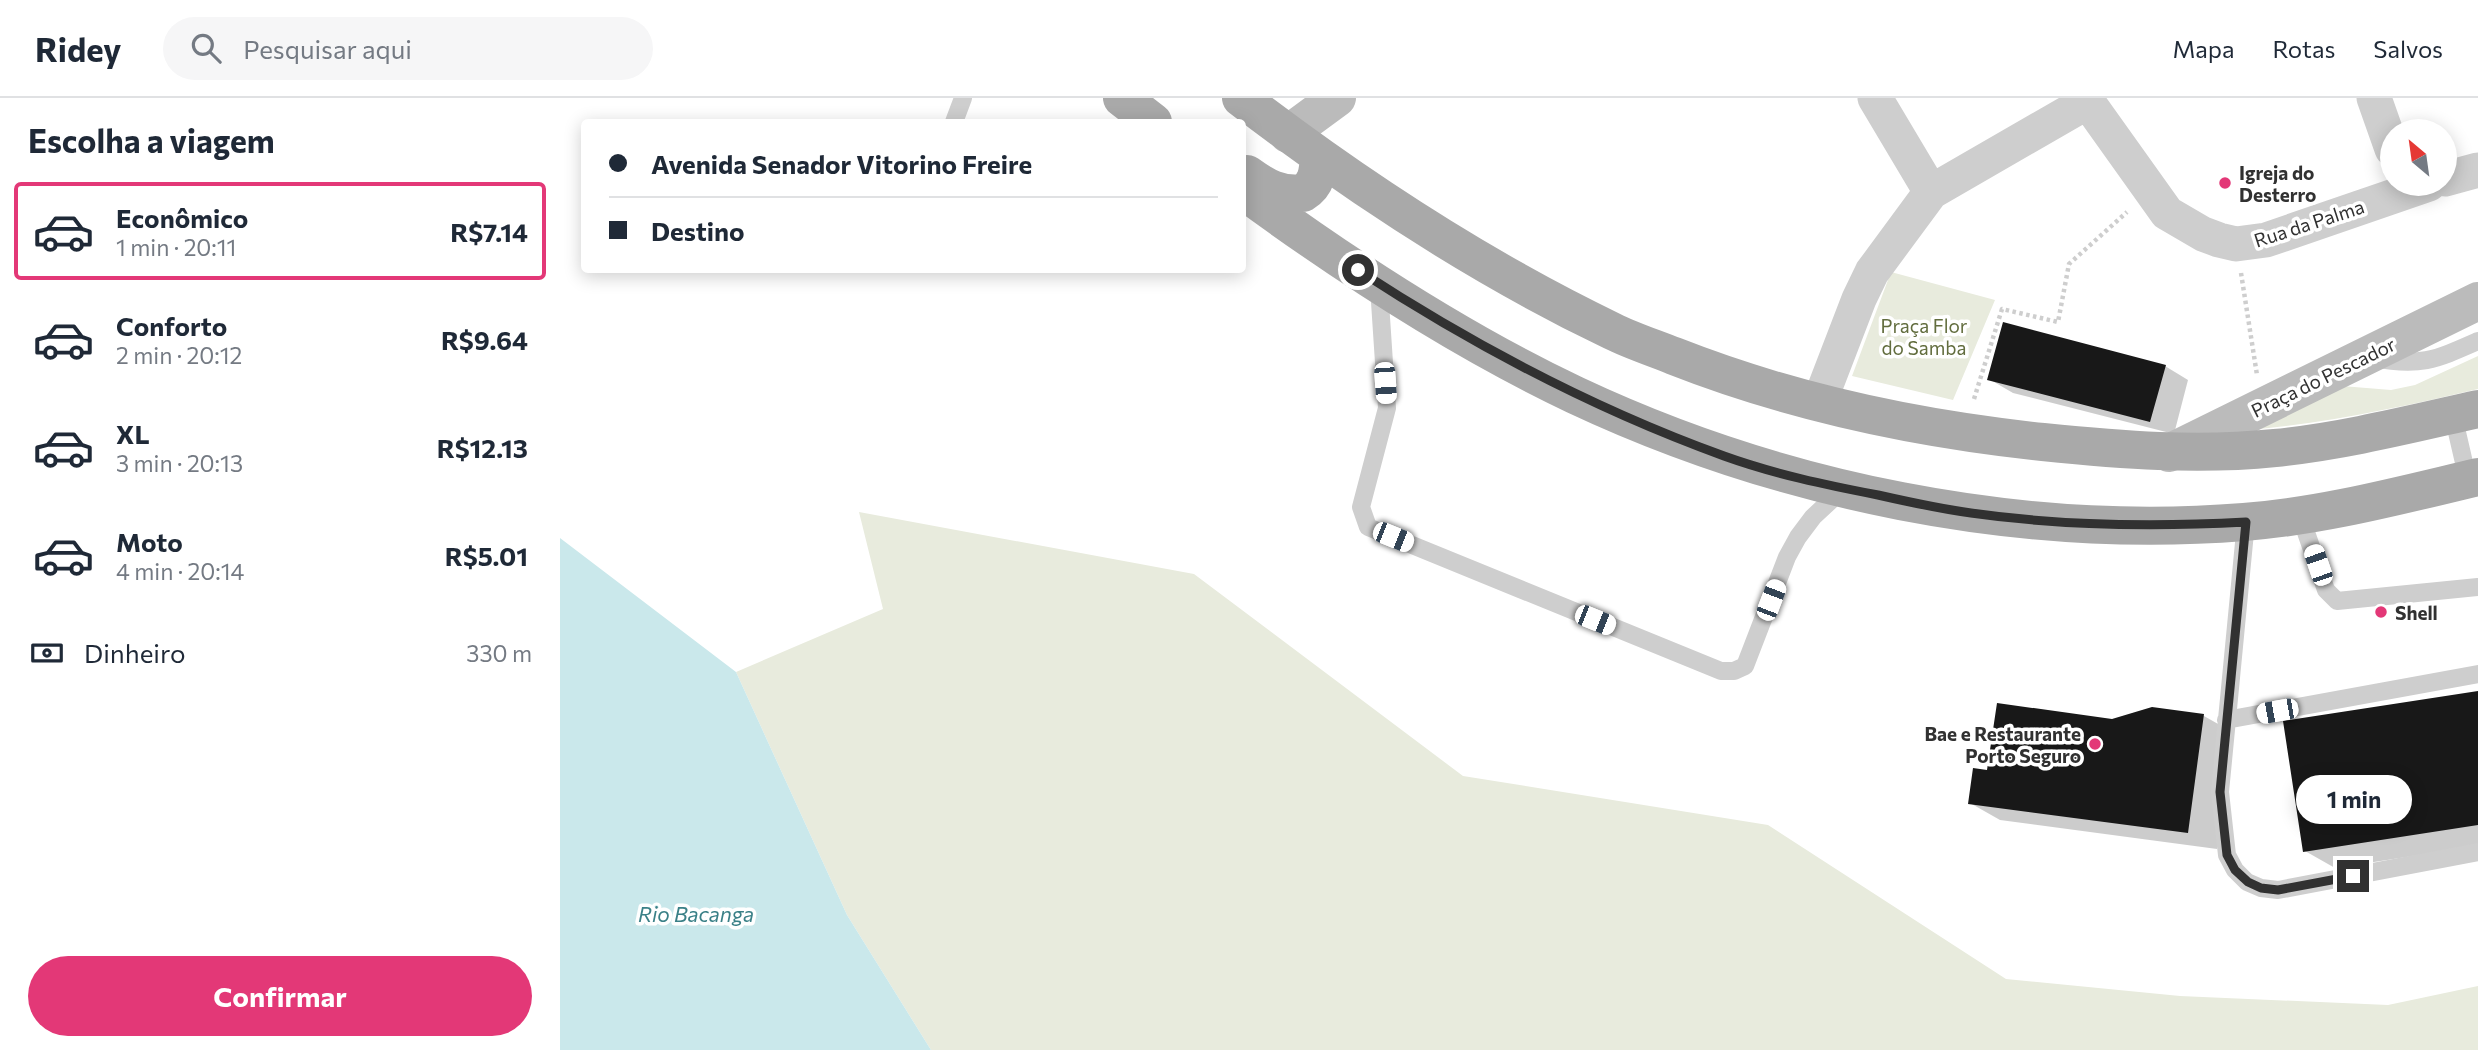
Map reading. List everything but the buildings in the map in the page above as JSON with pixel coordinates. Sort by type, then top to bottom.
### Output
[{"type":"main road","points":[[1241,98],[1319,157],[1470,256],[1614,332],[1722,375],[1819,403],[1984,436],[2169,453],[2275,448],[2365,435],[2465,412]]},
{"type":"main road","points":[[1246,173],[1277,192],[1298,193],[1308,190],[1315,182],[1319,157]]},
{"type":"main road","points":[[1246,193],[1295,229],[1436,320],[1577,396],[1727,457],[1843,489],[1972,513],[2135,525],[2246,522],[2300,515],[2473,479]]},
{"type":"street","points":[[1288,134],[1337,98]]},
{"type":"street","points":[[1875,98],[1931,192]]},
{"type":"street","points":[[2374,98],[2381,119]]},
{"type":"street","points":[[1819,403],[1858,299],[1872,272],[1931,192],[2086,100]]},
{"type":"street","name":"Rua da Palma","points":[[2086,100],[2167,213],[2203,234],[2236,244],[2266,240],[2386,196]]},
{"type":"street","points":[[2457,176],[2478,170]]},
{"type":"street","name":"Praça do Pescador","points":[[2169,453],[2478,301]]},
{"type":"lane","points":[[955,119],[963,98]]},
{"type":"lane","points":[[1379,283],[1387,408],[1361,508],[1368,527],[1721,671],[1734,671],[1745,666],[1787,556],[1798,537],[1843,489]]},
{"type":"lane","points":[[2366,356],[2414,363],[2445,356],[2478,341]]},
{"type":"lane","points":[[2465,412],[2473,479]]},
{"type":"lane","points":[[2300,515],[2326,590],[2337,601],[2478,587]]},
{"type":"lane","points":[[2246,522],[2220,792],[2227,855],[2235,870],[2248,882],[2261,888],[2278,890],[2478,852]]},
{"type":"lane","points":[[2226,720],[2478,674]]},
{"type":"path","points":[[1984,436],[1970,410],[2001,309],[2058,322],[2069,264],[2114,221],[2152,192]]},
{"type":"path","points":[[2236,244],[2262,407]]},
{"type":"green space","name":"Praça Flor do Samba","points":[[1891,272],[1995,300],[1953,400],[1852,376]]},
{"type":"green space","points":[[2478,356],[2478,389],[2364,414],[2249,430],[2342,386],[2391,390],[2415,385]]},
{"type":"green space","points":[[859,512],[1194,574],[1463,776],[1768,825],[2006,979],[2180,996],[2388,1005],[2478,986],[2478,1050],[931,1050],[847,915],[736,672],[883,609]]},
{"type":"water","name":"Rio Bacanga","points":[[560,538],[736,672],[847,915],[931,1050],[560,1050]]},
{"type":"place","name":"Igreja do Desterro","points":[[2225,183]]},
{"type":"place","name":"Shell","points":[[2381,612]]},
{"type":"place","name":"Bae e Restaurante Porto Seguro","points":[[2095,744]]},
{"type":"route","points":[[1358,270],[1425,313],[1577,396],[1727,457],[1774,471],[1843,489],[1972,513],[2135,525],[2246,522],[2220,792],[2227,855],[2235,870],[2248,882],[2261,888],[2278,890],[2353,876]]}]
